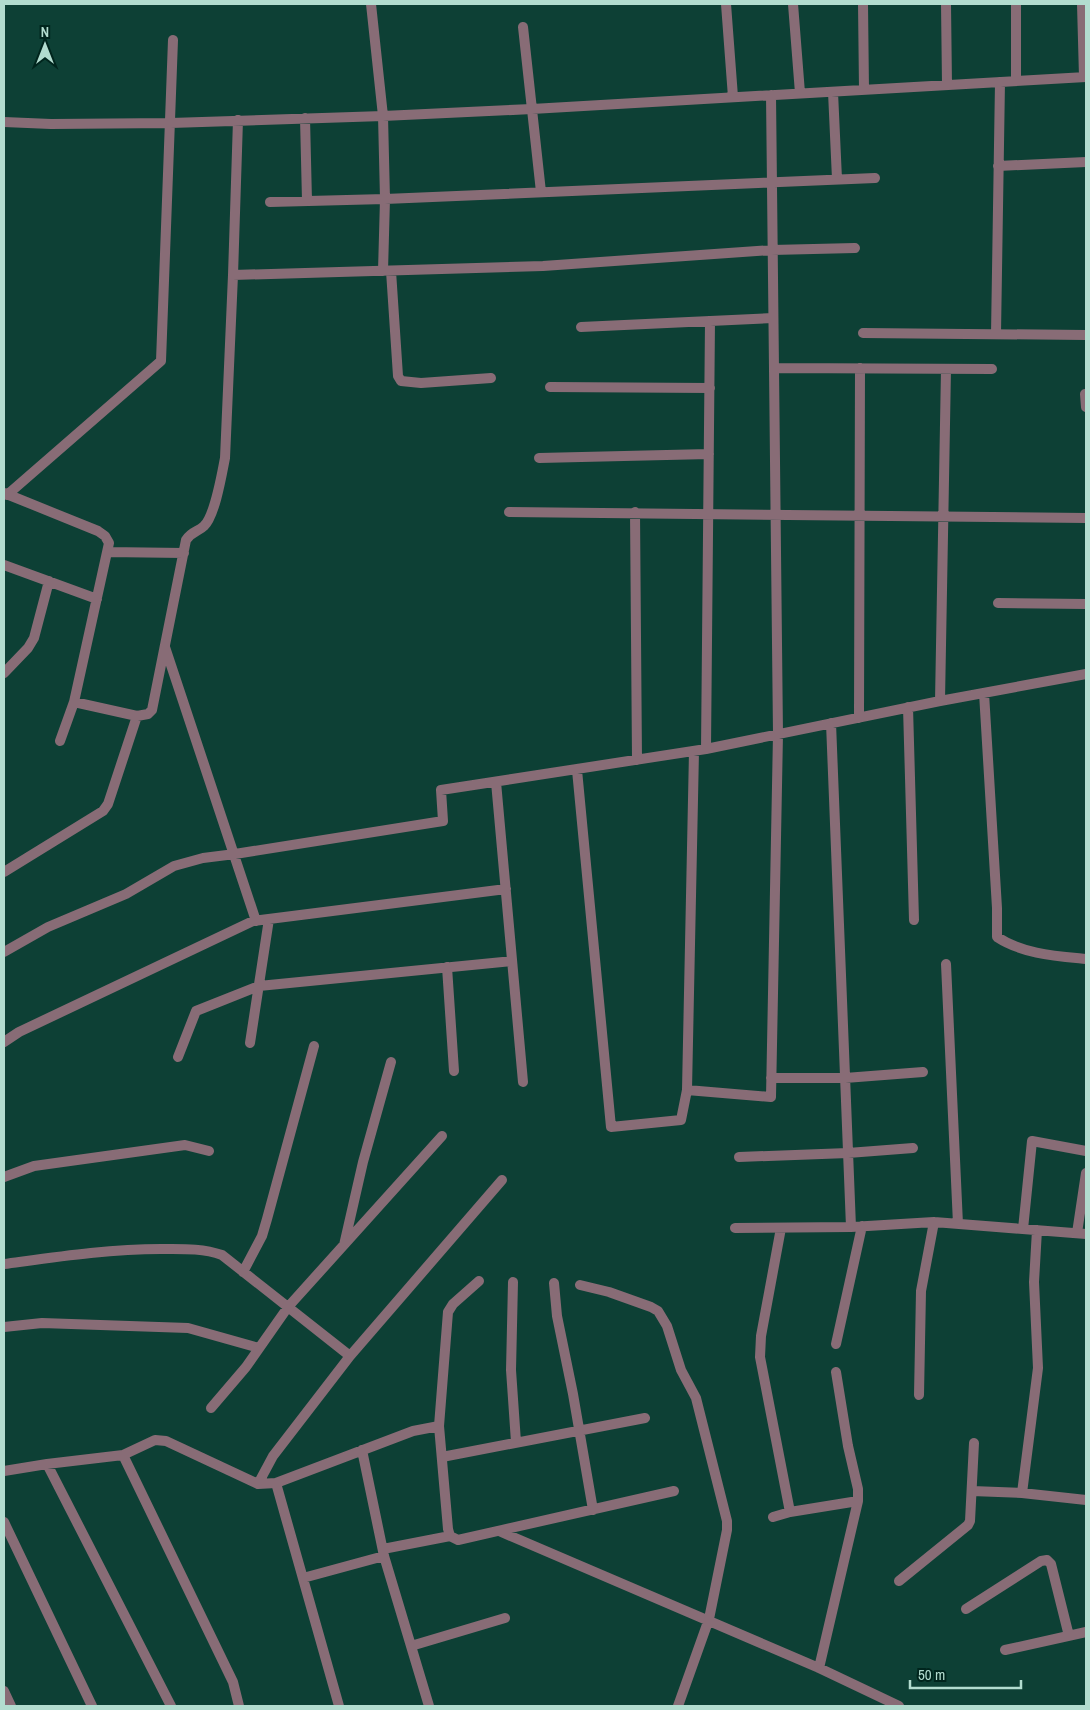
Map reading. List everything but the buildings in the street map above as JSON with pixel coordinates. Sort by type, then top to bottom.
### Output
[{"type":"street","points":[[371,4],[383,116],[387,271],[398,376],[400,381],[421,383],[491,378]]},
{"type":"street","points":[[726,4],[733,97]]},
{"type":"street","points":[[793,4],[800,94]]},
{"type":"street","points":[[862,4],[864,90]]},
{"type":"street","points":[[946,4],[947,85]]},
{"type":"street","points":[[1016,4],[1016,81]]},
{"type":"street","points":[[4,122],[50,124],[170,123],[383,116],[1085,77],[1082,4]]},
{"type":"street","points":[[523,27],[541,192]]},
{"type":"street","points":[[60,741],[74,702],[109,543],[106,536],[98,531],[5,494],[161,361],[173,40]]},
{"type":"street","points":[[996,334],[1000,82]]},
{"type":"street","points":[[833,92],[837,179]]},
{"type":"street","points":[[687,1090],[771,1097],[778,734],[770,95]]},
{"type":"street","points":[[304,118],[307,200]]},
{"type":"street","points":[[74,702],[137,716],[148,714],[152,710],[186,540],[191,533],[204,526],[210,517],[225,458],[238,120]]},
{"type":"street","points":[[998,166],[1086,162]]},
{"type":"street","points":[[270,202],[386,199],[875,178]]},
{"type":"street","points":[[233,275],[543,266],[772,250],[855,248]]},
{"type":"street","points":[[581,327],[773,318]]},
{"type":"street","points":[[706,749],[710,321]]},
{"type":"street","points":[[863,333],[1086,335]]},
{"type":"street","points":[[774,368],[992,369]]},
{"type":"street","points":[[859,718],[860,368]]},
{"type":"street","points":[[940,701],[946,368]]},
{"type":"street","points":[[550,386],[710,388]]},
{"type":"street","points":[[1085,394],[1086,407]]},
{"type":"street","points":[[539,458],[709,454]]},
{"type":"street","points":[[509,512],[1086,518]]},
{"type":"street","points":[[635,512],[637,760]]},
{"type":"street","points":[[107,552],[184,553]]},
{"type":"street","points":[[4,565],[97,599]]},
{"type":"street","points":[[4,673],[28,648],[34,638],[49,581]]},
{"type":"street","points":[[998,603],[1086,604]]},
{"type":"street","points":[[165,646],[256,921]]},
{"type":"street","points":[[4,952],[48,927],[126,894],[174,866],[202,858],[443,821],[441,790],[706,749],[940,701],[1086,674]]},
{"type":"street","points":[[984,693],[997,908],[997,937],[1007,944],[1037,953],[1086,960]]},
{"type":"street","points":[[908,708],[914,920]]},
{"type":"street","points":[[5,868],[103,811],[108,804],[137,716]]},
{"type":"street","points":[[831,723],[851,1226]]},
{"type":"street","points":[[577,770],[611,1127],[681,1120],[687,1090],[694,751]]},
{"type":"street","points":[[496,782],[523,1082]]},
{"type":"street","points":[[4,1042],[19,1032],[256,921],[506,889]]},
{"type":"street","points":[[250,1043],[269,919]]},
{"type":"street","points":[[178,1057],[196,1011],[259,986],[512,961]]},
{"type":"street","points":[[946,964],[958,1224]]},
{"type":"street","points":[[447,967],[454,1071]]},
{"type":"street","points":[[243,1272],[262,1236],[314,1046]]},
{"type":"street","points":[[343,1246],[363,1162],[391,1062]]},
{"type":"street","points":[[771,1078],[845,1078],[923,1072]]},
{"type":"street","points":[[211,1408],[246,1367],[288,1307],[442,1136]]},
{"type":"street","points":[[1023,1229],[1032,1141],[1086,1151]]},
{"type":"street","points":[[4,1177],[34,1166],[185,1145],[208,1151]]},
{"type":"street","points":[[739,1158],[848,1154],[913,1148]]},
{"type":"street","points":[[735,1228],[862,1226],[934,1222],[1082,1234],[1086,1173]]},
{"type":"street","points":[[258,1484],[273,1456],[350,1356],[502,1180]]},
{"type":"street","points":[[919,1395],[921,1291],[934,1222]]},
{"type":"street","points":[[836,1344],[862,1226]]},
{"type":"street","points":[[782,1228],[761,1336],[760,1357],[790,1512]]},
{"type":"street","points":[[1022,1493],[1038,1368],[1034,1282],[1037,1230]]},
{"type":"street","points":[[4,1264],[125,1249],[209,1250],[222,1255],[350,1356]]},
{"type":"street","points":[[450,1536],[439,1426],[448,1312],[453,1304],[479,1281]]},
{"type":"street","points":[[513,1282],[511,1370],[516,1442]]},
{"type":"street","points":[[554,1283],[557,1316],[580,1430],[592,1510]]},
{"type":"street","points":[[580,1286],[609,1292],[658,1311],[667,1326],[681,1370],[696,1398],[727,1521],[727,1530],[709,1620],[678,1706]]},
{"type":"street","points":[[4,1327],[42,1323],[188,1328],[259,1348]]},
{"type":"street","points":[[819,1668],[858,1501],[858,1489],[848,1446],[836,1372]]},
{"type":"street","points":[[442,1457],[645,1418]]},
{"type":"street","points":[[4,1472],[47,1464],[123,1455],[156,1440],[166,1441],[258,1484],[276,1483],[413,1430],[439,1426]]},
{"type":"street","points":[[899,1581],[968,1525],[970,1521],[974,1443]]},
{"type":"street","points":[[362,1450],[384,1553],[429,1706]]},
{"type":"street","points":[[123,1455],[233,1682],[239,1706]]},
{"type":"street","points":[[47,1464],[171,1706]]},
{"type":"street","points":[[276,1483],[339,1706]]},
{"type":"street","points":[[303,1578],[384,1553],[450,1536],[458,1540],[674,1491]]},
{"type":"street","points":[[972,1492],[1022,1493],[1086,1500]]},
{"type":"street","points":[[773,1517],[790,1512],[858,1501]]},
{"type":"street","points":[[4,1522],[92,1706]]},
{"type":"street","points":[[499,1531],[819,1668],[899,1706]]},
{"type":"street","points":[[966,1609],[1041,1561],[1047,1560],[1051,1564],[1069,1636]]},
{"type":"street","points":[[411,1646],[505,1618]]},
{"type":"street","points":[[1005,1650],[1086,1632]]},
{"type":"street","points":[[4,1692],[11,1706]]}]
